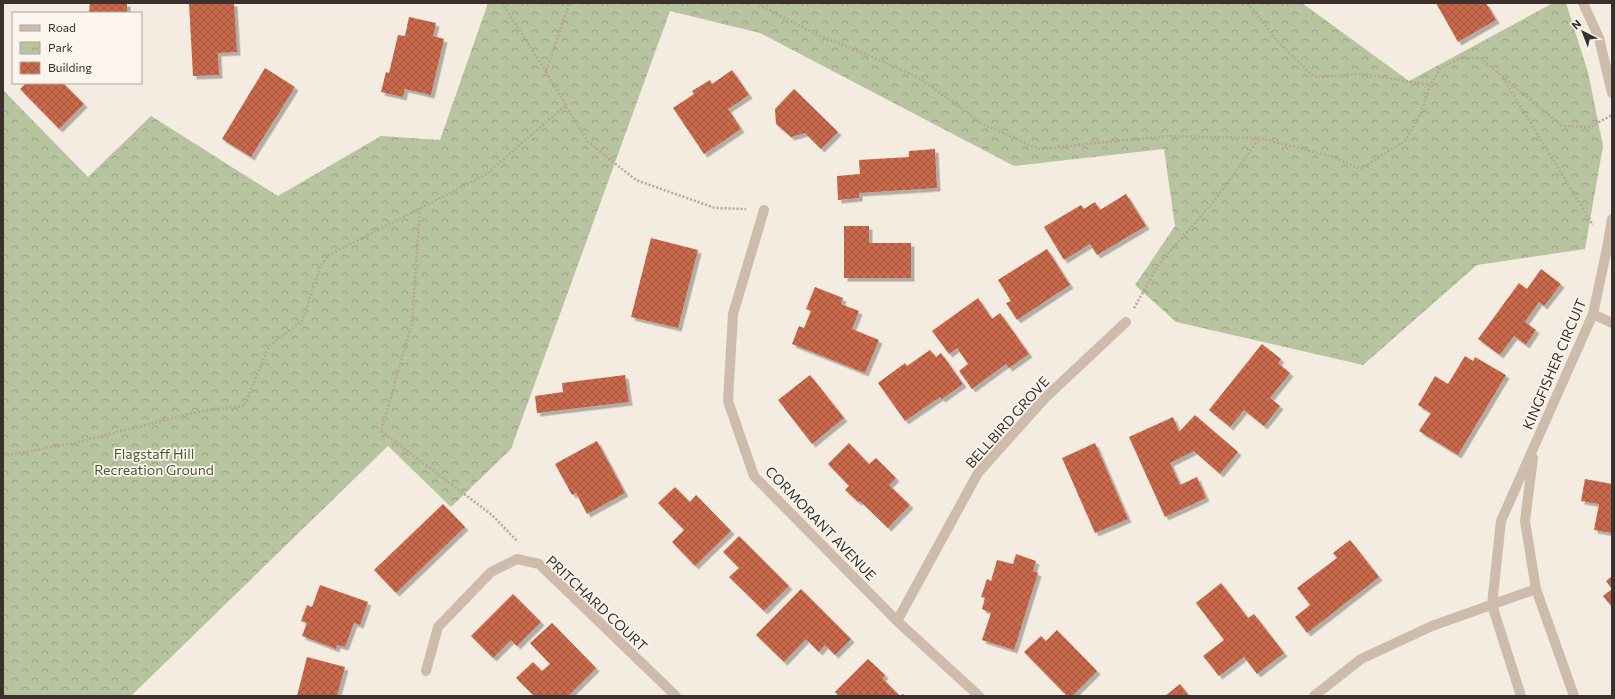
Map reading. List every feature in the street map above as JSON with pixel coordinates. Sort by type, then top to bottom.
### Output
[{"type":"street","points":[[1583,3],[1599,38],[1612,93]]},
{"type":"street","name":"CORMORANT AVENUE","points":[[764,210],[733,314],[728,401],[754,476],[897,621],[979,696]]},
{"type":"street","name":"KINGFISHER CIRCUIT","points":[[1521,696],[1492,605],[1501,521],[1593,314],[1612,219]]},
{"type":"street","points":[[1593,314],[1612,323]]},
{"type":"street","name":"BELLBIRD GROVE","points":[[897,621],[978,473],[1046,397],[1126,322]]},
{"type":"street","name":"KINGFISHER CIRCUIT","points":[[1534,448],[1525,521],[1536,589],[1574,696]]},
{"type":"street","name":"PRITCHARD COURT","points":[[426,671],[438,628],[491,572],[517,558],[539,564],[676,696]]},
{"type":"street","points":[[1314,696],[1361,659],[1432,626],[1536,589]]},
{"type":"path","points":[[502,3],[588,142],[636,180],[715,208],[764,210]]},
{"type":"path","points":[[522,3],[574,3]]},
{"type":"path","points":[[756,3],[816,34],[919,78],[983,124],[1039,149],[1168,136],[1259,138],[1334,157],[1360,169],[1405,141],[1421,113],[1430,85],[1442,68],[1460,58],[1480,58],[1562,126],[1590,127],[1612,115]]},
{"type":"path","points":[[1248,3],[1278,43],[1314,77],[1364,74],[1430,85]]},
{"type":"path","points":[[546,72],[569,4]]},
{"type":"path","points":[[1501,76],[1607,248]]},
{"type":"path","points":[[3,456],[74,443],[201,411],[244,406],[269,346],[302,321],[320,267],[328,256],[485,175],[566,106]]},
{"type":"path","points":[[1126,322],[1159,264],[1215,200],[1259,138]]},
{"type":"path","points":[[420,208],[412,323],[381,431],[492,515],[539,564]]},
{"type":"green space","name":"Flagstaff Hill Recreation Ground","points":[[488,3],[1302,3],[1409,81],[1553,3],[1566,3],[1588,72],[1603,146],[1585,249],[1477,265],[1363,365],[1176,322],[1135,285],[1175,226],[1164,149],[1014,166],[760,33],[670,11],[511,449],[451,507],[388,446],[131,696],[3,696],[3,90],[88,177],[151,116],[278,196],[381,136],[440,140]]},
{"type":"building","points":[[90,3],[127,3],[127,12],[89,12]]},
{"type":"building","points":[[189,3],[234,3],[237,52],[218,53],[219,75],[193,76]]},
{"type":"building","points":[[1436,3],[1486,3],[1496,20],[1458,42]]},
{"type":"building","points":[[409,17],[436,23],[433,36],[444,39],[431,95],[405,89],[403,97],[381,92],[386,72],[389,73],[398,35],[405,36]]},
{"type":"building","points":[[265,68],[295,87],[251,157],[222,139]]},
{"type":"building","points":[[732,70],[749,95],[728,109],[741,129],[704,154],[673,108],[694,94],[692,91],[710,80],[712,84]]},
{"type":"building","points":[[25,84],[64,84],[84,104],[59,129],[20,89]]},
{"type":"building","points":[[794,89],[838,132],[821,149],[805,133],[791,137],[776,124],[775,109]]},
{"type":"building","points":[[935,149],[937,188],[859,193],[859,198],[838,200],[837,176],[860,174],[859,160],[909,157],[909,151]]},
{"type":"building","points":[[1126,194],[1146,226],[1097,255],[1090,244],[1064,260],[1044,227],[1081,205],[1084,209],[1095,202],[1100,210]]},
{"type":"building","points":[[844,226],[869,226],[869,243],[911,243],[911,278],[844,278]]},
{"type":"building","points":[[651,238],[698,250],[678,328],[631,317]]},
{"type":"building","points":[[1047,249],[1070,285],[1017,320],[1006,303],[1011,301],[998,280]]},
{"type":"building","points":[[1541,269],[1561,284],[1544,306],[1539,302],[1525,322],[1536,330],[1526,345],[1514,336],[1500,355],[1478,339],[1519,283],[1527,289]]},
{"type":"building","points":[[815,287],[843,298],[841,304],[859,311],[852,329],[879,340],[865,373],[792,344],[799,326],[804,328],[811,311],[806,309]]},
{"type":"building","points":[[978,298],[992,319],[1000,313],[1029,354],[1009,368],[1006,364],[972,389],[959,371],[968,364],[957,348],[949,354],[932,331]]},
{"type":"building","points":[[1262,344],[1281,359],[1278,363],[1290,373],[1270,398],[1280,406],[1264,426],[1244,410],[1230,427],[1209,410]]},
{"type":"building","points":[[930,350],[936,357],[941,353],[963,384],[942,399],[940,397],[905,421],[878,383],[905,363],[907,366]]},
{"type":"building","points":[[1465,356],[1473,361],[1475,357],[1506,375],[1458,455],[1419,431],[1431,413],[1418,405],[1435,376],[1448,384]]},
{"type":"building","points":[[625,375],[629,402],[537,413],[535,396],[563,392],[562,383]]},
{"type":"building","points":[[810,375],[844,418],[812,444],[778,400]]},
{"type":"building","points":[[1195,415],[1238,452],[1220,474],[1194,451],[1170,463],[1180,485],[1197,477],[1206,498],[1165,517],[1129,437],[1173,417],[1179,432]]},
{"type":"building","points":[[597,441],[625,493],[587,514],[576,493],[572,495],[555,464]]},
{"type":"building","points":[[849,443],[869,464],[876,458],[896,478],[889,485],[910,505],[888,528],[860,501],[858,502],[845,490],[849,486],[828,464]]},
{"type":"building","points":[[1095,443],[1128,519],[1095,533],[1062,458]]},
{"type":"building","points":[[1585,479],[1612,484],[1612,533],[1594,530],[1599,504],[1581,501]]},
{"type":"building","points":[[675,487],[690,502],[696,495],[731,531],[695,566],[672,542],[684,530],[658,503]]},
{"type":"building","points":[[443,504],[465,527],[396,593],[374,570]]},
{"type":"building","points":[[739,536],[789,586],[764,611],[729,577],[739,568],[723,552]]},
{"type":"building","points":[[1350,540],[1379,577],[1307,633],[1295,617],[1310,605],[1297,588],[1337,558],[1333,553]]},
{"type":"building","points":[[1016,554],[1036,561],[1033,571],[1038,573],[1014,650],[982,640],[991,613],[982,609],[985,598],[981,597],[987,579],[991,581],[997,560],[1013,564]]},
{"type":"building","points":[[1612,576],[1612,589],[1606,581]]},
{"type":"building","points":[[1221,583],[1248,618],[1254,614],[1284,653],[1257,674],[1244,657],[1219,676],[1203,656],[1224,640],[1196,603]]},
{"type":"building","points":[[320,585],[368,602],[360,625],[354,623],[345,647],[337,645],[336,649],[302,636],[307,623],[301,621],[307,605],[312,607]]},
{"type":"building","points":[[801,589],[851,639],[835,655],[825,645],[819,652],[806,639],[784,662],[756,635]]},
{"type":"building","points":[[1612,589],[1612,607],[1603,596]]},
{"type":"building","points":[[513,594],[541,622],[517,646],[511,640],[493,658],[471,636]]},
{"type":"building","points":[[552,623],[596,668],[568,696],[534,696],[516,678],[533,662],[542,671],[550,664],[530,643]]},
{"type":"building","points":[[1057,630],[1097,671],[1072,696],[1067,696],[1024,652],[1041,636],[1046,641]]},
{"type":"building","points":[[307,657],[345,667],[337,696],[297,696]]},
{"type":"building","points":[[868,659],[885,675],[882,678],[900,696],[839,696],[835,692]]},
{"type":"building","points":[[1180,684],[1189,696],[1165,696]]}]
